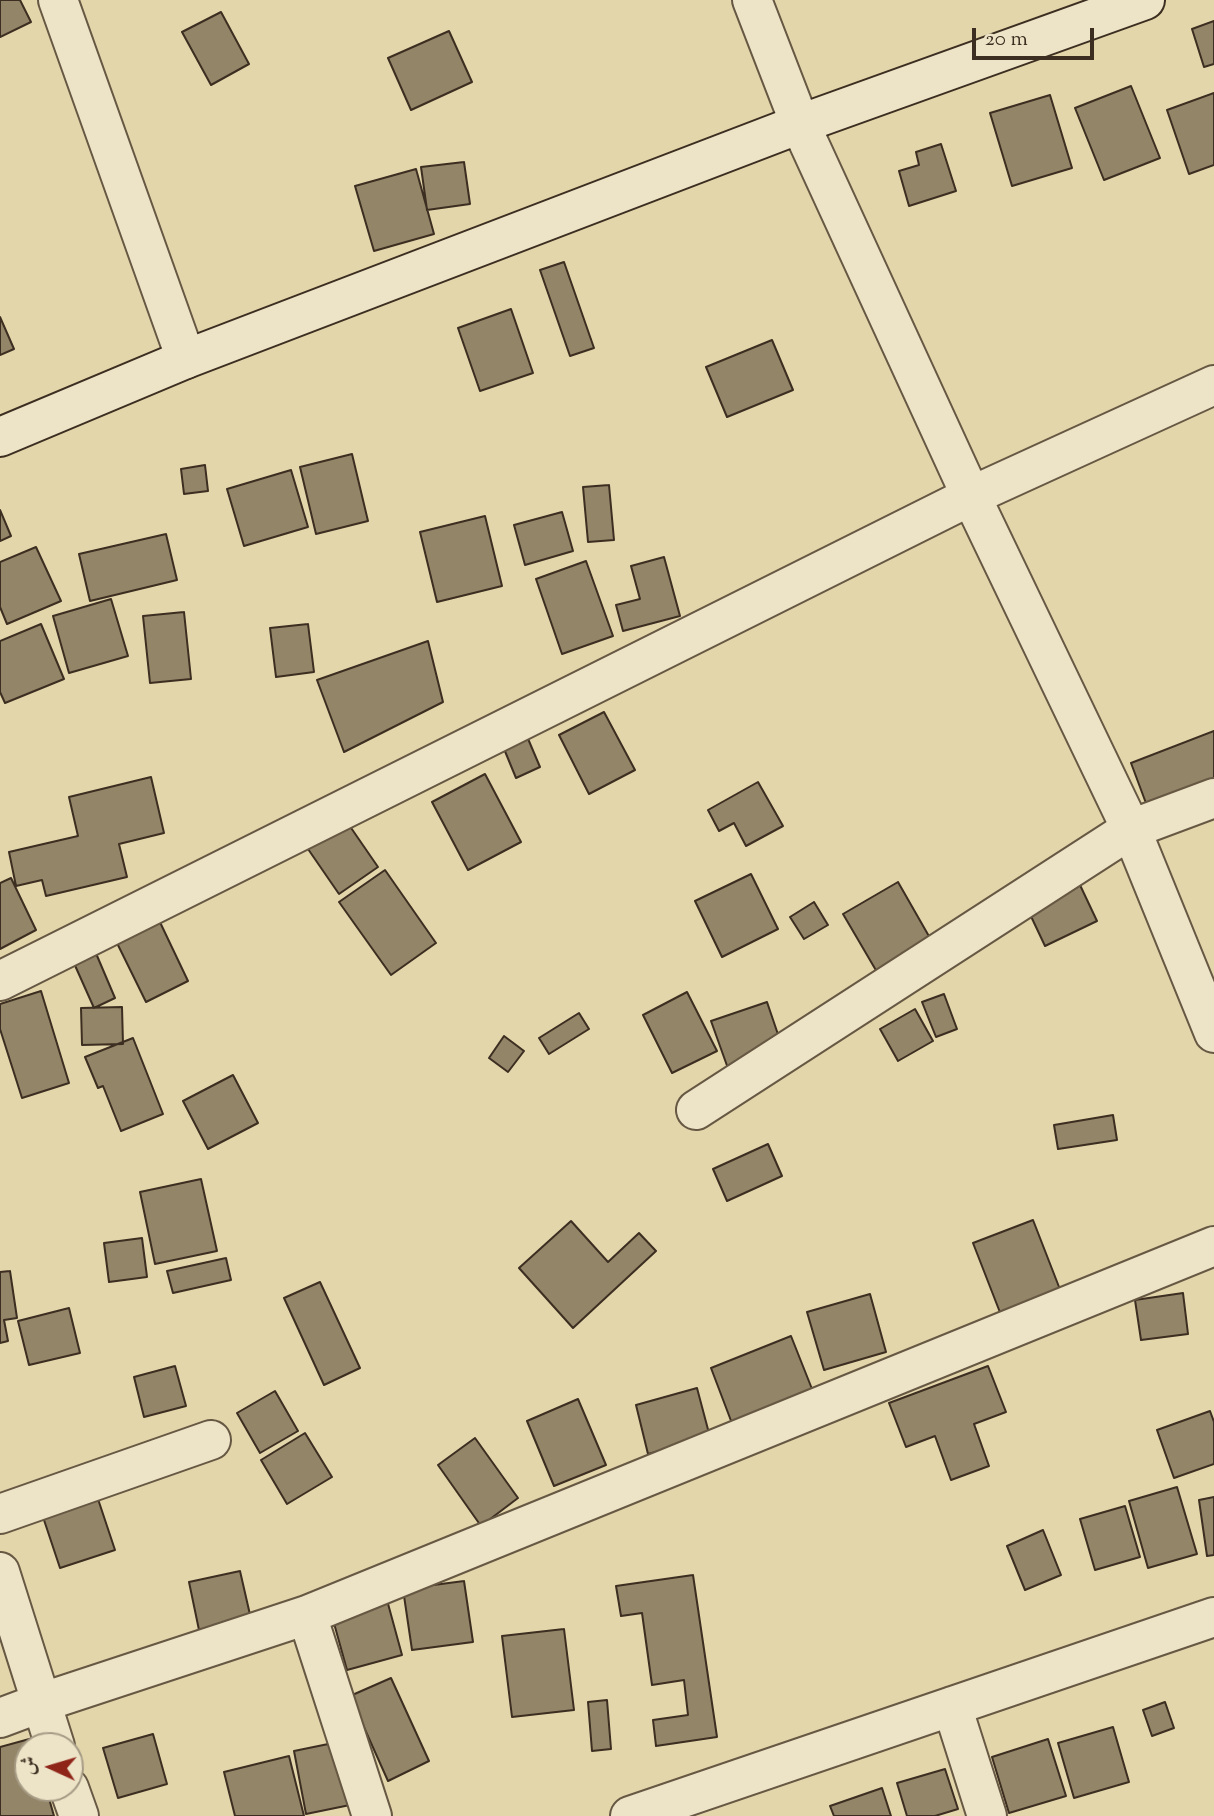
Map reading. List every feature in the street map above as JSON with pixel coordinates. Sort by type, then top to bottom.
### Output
[{"type":"street","points":[[58,0],[186,359]]},
{"type":"street","points":[[752,0],[800,124],[971,496],[1131,829],[1214,1033]]},
{"type":"street","points":[[0,437],[186,359],[800,124],[1144,0]]},
{"type":"street","points":[[0,981],[971,496],[1214,386]]},
{"type":"street","points":[[696,1110],[1131,829],[1214,799]]},
{"type":"street","points":[[0,1718],[307,1615],[1214,1246]]},
{"type":"street","points":[[0,1514],[211,1440]]},
{"type":"street","points":[[0,1572],[50,1732]]},
{"type":"street","points":[[307,1615],[372,1816]]},
{"type":"street","points":[[630,1816],[1214,1617]]},
{"type":"street","points":[[953,1706],[987,1816]]},
{"type":"building","points":[[0,0],[20,0],[31,22],[0,37]]},
{"type":"building","points":[[221,12],[249,64],[211,85],[182,32]]},
{"type":"building","points":[[1214,21],[1214,64],[1204,67],[1192,29]]},
{"type":"building","points":[[449,31],[472,82],[411,110],[388,58]]},
{"type":"building","points":[[1131,86],[1160,158],[1104,180],[1075,108]]},
{"type":"building","points":[[1214,93],[1214,165],[1189,174],[1167,110]]},
{"type":"building","points":[[1050,95],[1072,168],[1012,186],[990,113]]},
{"type":"building","points":[[941,144],[956,191],[909,206],[899,171],[919,165],[916,152]]},
{"type":"building","points":[[464,162],[470,204],[427,210],[421,167]]},
{"type":"building","points":[[416,169],[434,234],[374,251],[355,186]]},
{"type":"building","points":[[564,262],[594,348],[570,356],[540,270]]},
{"type":"building","points":[[511,309],[533,373],[480,391],[458,328]]},
{"type":"building","points":[[0,317],[14,349],[0,355]]},
{"type":"building","points":[[772,340],[793,390],[727,417],[706,367]]},
{"type":"building","points":[[352,454],[368,521],[316,534],[300,467]]},
{"type":"building","points":[[205,465],[208,491],[184,494],[181,469]]},
{"type":"building","points":[[291,470],[308,527],[244,546],[227,489]]},
{"type":"building","points":[[609,485],[614,540],[588,542],[583,487]]},
{"type":"building","points":[[0,510],[11,536],[0,541]]},
{"type":"building","points":[[562,512],[573,551],[525,565],[514,525]]},
{"type":"building","points":[[485,516],[502,586],[437,602],[420,532]]},
{"type":"building","points":[[166,534],[177,580],[90,601],[79,554]]},
{"type":"building","points":[[36,547],[61,601],[7,624],[0,607],[0,562]]},
{"type":"building","points":[[664,557],[680,616],[623,631],[616,605],[640,599],[631,566]]},
{"type":"building","points":[[586,561],[613,636],[562,654],[536,579]]},
{"type":"building","points":[[111,599],[128,656],[69,673],[53,616]]},
{"type":"building","points":[[184,612],[191,679],[150,683],[143,616]]},
{"type":"building","points":[[41,624],[64,679],[5,703],[0,692],[0,641]]},
{"type":"building","points":[[308,624],[314,672],[276,677],[270,628]]},
{"type":"building","points":[[428,641],[443,702],[344,752],[317,680]]},
{"type":"building","points":[[604,712],[635,770],[589,794],[559,735]]},
{"type":"building","points":[[1214,731],[1214,808],[1156,830],[1131,763]]},
{"type":"building","points":[[526,734],[540,767],[516,778],[502,744]]},
{"type":"building","points":[[485,774],[521,842],[468,870],[432,802]]},
{"type":"building","points":[[151,777],[164,833],[119,844],[127,877],[46,896],[42,880],[16,886],[9,852],[78,836],[69,797]]},
{"type":"building","points":[[758,782],[783,826],[746,846],[734,823],[719,831],[708,810]]},
{"type":"building","points":[[347,822],[378,867],[339,894],[308,849]]},
{"type":"building","points":[[385,870],[436,943],[391,975],[339,902]]},
{"type":"building","points":[[751,874],[778,929],[722,957],[695,901]]},
{"type":"building","points":[[11,878],[36,930],[0,949],[0,883]]},
{"type":"building","points":[[898,882],[938,952],[884,984],[843,914]]},
{"type":"building","points":[[1080,885],[1097,921],[1045,946],[1028,910]]},
{"type":"building","points":[[814,902],[828,925],[804,939],[790,917]]},
{"type":"building","points":[[158,918],[188,981],[146,1002],[115,939]]},
{"type":"building","points":[[95,951],[115,998],[94,1008],[73,961]]},
{"type":"building","points":[[41,991],[69,1083],[22,1098],[0,1029],[0,1004]]},
{"type":"building","points":[[687,992],[717,1051],[672,1073],[643,1015]]},
{"type":"building","points":[[944,994],[957,1029],[936,1037],[922,1002]]},
{"type":"building","points":[[767,1002],[785,1055],[730,1074],[711,1021]]},
{"type":"building","points":[[122,1007],[123,1044],[82,1045],[81,1008]]},
{"type":"building","points":[[915,1009],[933,1041],[898,1061],[880,1029]]},
{"type":"building","points":[[579,1013],[589,1029],[549,1054],[539,1038]]},
{"type":"building","points":[[504,1036],[524,1051],[508,1072],[489,1058]]},
{"type":"building","points":[[133,1038],[163,1114],[121,1131],[103,1086],[98,1088],[85,1057]]},
{"type":"building","points":[[233,1075],[258,1123],[208,1149],[183,1101]]},
{"type":"building","points":[[1113,1115],[1117,1140],[1058,1149],[1054,1125]]},
{"type":"building","points":[[768,1144],[782,1176],[727,1201],[713,1169]]},
{"type":"building","points":[[201,1179],[217,1251],[155,1264],[140,1192]]},
{"type":"building","points":[[1033,1220],[1061,1292],[1001,1315],[973,1243]]},
{"type":"building","points":[[571,1221],[608,1262],[639,1233],[656,1251],[573,1328],[519,1268]]},
{"type":"building","points":[[142,1238],[147,1277],[109,1282],[104,1243]]},
{"type":"building","points":[[226,1258],[231,1280],[173,1293],[167,1271]]},
{"type":"building","points":[[10,1271],[17,1318],[4,1320],[8,1341],[0,1343],[0,1272]]},
{"type":"building","points":[[320,1282],[360,1368],[324,1385],[284,1298]]},
{"type":"building","points":[[1183,1293],[1188,1334],[1141,1340],[1135,1300]]},
{"type":"building","points":[[870,1294],[886,1352],[824,1370],[807,1312]]},
{"type":"building","points":[[69,1308],[80,1353],[29,1365],[18,1321]]},
{"type":"building","points":[[791,1336],[814,1394],[733,1426],[711,1368]]},
{"type":"building","points":[[175,1366],[186,1406],[144,1417],[134,1377]]},
{"type":"building","points":[[988,1366],[1006,1412],[974,1424],[989,1466],[951,1480],[935,1436],[906,1447],[889,1403]]},
{"type":"building","points":[[697,1388],[710,1437],[648,1454],[636,1405]]},
{"type":"building","points":[[275,1391],[298,1431],[260,1453],[237,1413]]},
{"type":"building","points":[[578,1399],[606,1465],[554,1486],[527,1421]]},
{"type":"building","points":[[1210,1411],[1214,1422],[1214,1464],[1174,1478],[1157,1430]]},
{"type":"building","points":[[305,1433],[332,1477],[287,1504],[261,1460]]},
{"type":"building","points":[[475,1438],[518,1498],[481,1526],[438,1465]]},
{"type":"building","points":[[1177,1487],[1197,1554],[1148,1568],[1129,1501]]},
{"type":"building","points":[[1214,1497],[1214,1555],[1207,1556],[1199,1500]]},
{"type":"building","points":[[98,1499],[115,1550],[60,1568],[43,1517]]},
{"type":"building","points":[[1125,1506],[1140,1557],[1095,1570],[1080,1519]]},
{"type":"building","points":[[1043,1530],[1061,1575],[1025,1590],[1007,1546]]},
{"type":"building","points":[[240,1571],[251,1619],[199,1630],[189,1582]]},
{"type":"building","points":[[693,1575],[717,1737],[656,1746],[653,1720],[688,1715],[684,1680],[652,1685],[642,1613],[621,1616],[616,1586]]},
{"type":"building","points":[[464,1581],[473,1642],[412,1650],[403,1589]]},
{"type":"building","points":[[387,1600],[402,1655],[347,1670],[332,1616]]},
{"type":"building","points":[[564,1629],[574,1710],[512,1717],[502,1636]]},
{"type":"building","points":[[391,1678],[429,1761],[388,1781],[350,1696]]},
{"type":"building","points":[[607,1700],[611,1749],[592,1751],[588,1702]]},
{"type":"building","points":[[1165,1702],[1174,1728],[1152,1736],[1143,1710]]},
{"type":"building","points":[[1113,1727],[1129,1782],[1074,1798],[1058,1743]]},
{"type":"building","points":[[153,1734],[167,1784],[118,1798],[103,1748]]},
{"type":"building","points":[[1048,1739],[1066,1796],[1009,1813],[992,1757]]},
{"type":"building","points":[[338,1742],[350,1805],[306,1814],[294,1751]]},
{"type":"building","points":[[14,1743],[14,1802],[50,1802],[54,1816],[0,1816],[0,1747]]},
{"type":"building","points":[[289,1756],[304,1816],[235,1816],[224,1772]]},
{"type":"building","points":[[945,1769],[958,1809],[935,1816],[907,1816],[897,1783]]},
{"type":"building","points":[[882,1788],[891,1816],[834,1816],[830,1806]]}]
